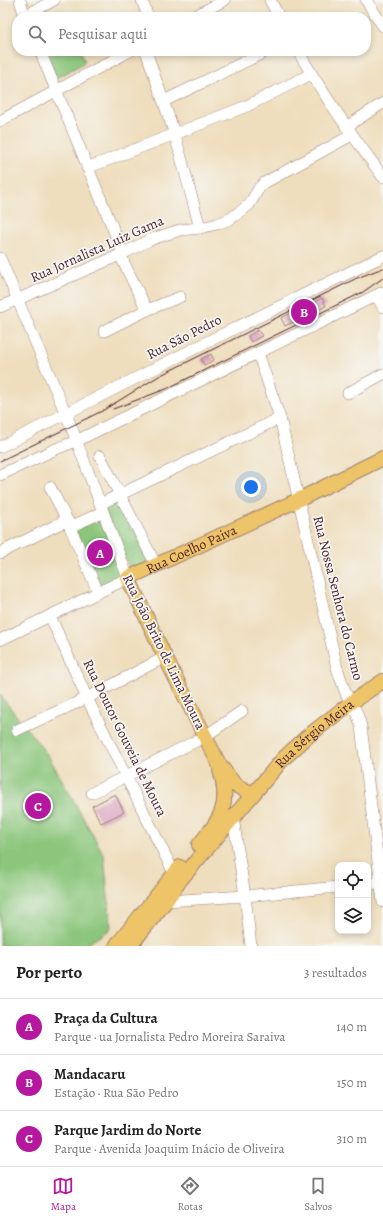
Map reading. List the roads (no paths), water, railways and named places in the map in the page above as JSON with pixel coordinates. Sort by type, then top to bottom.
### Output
[{"type":"main road","name":"Rua Coelho Paiva","points":[[128,578],[298,500],[383,458]]},
{"type":"main road","name":"Rua João Brito de Lima Moura","points":[[128,578],[204,737],[219,764]]},
{"type":"main road","name":"Rua Sérgio Meira","points":[[130,946],[166,901],[181,879],[288,755],[308,736],[352,702],[383,681]]},
{"type":"main road","points":[[219,764],[235,784],[253,794]]},
{"type":"main road","points":[[116,946],[174,873],[208,834],[220,817],[224,807],[225,789],[219,764]]},
{"type":"street","points":[[20,0],[24,12]]},
{"type":"street","points":[[32,12],[54,0]]},
{"type":"street","points":[[142,0],[146,12]]},
{"type":"street","points":[[202,12],[225,0]]},
{"type":"street","points":[[270,0],[276,12]]},
{"type":"street","points":[[366,0],[383,26]]},
{"type":"street","points":[[42,56],[121,254],[147,310]]},
{"type":"street","points":[[0,121],[121,56]]},
{"type":"street","points":[[148,56],[164,102],[200,228]]},
{"type":"street","points":[[164,102],[257,56]]},
{"type":"street","points":[[301,56],[349,131],[383,177]]},
{"type":"street","points":[[87,168],[247,106],[311,74]]},
{"type":"street","name":"Rua Jornalista Luiz Gama","points":[[0,307],[167,233],[190,228],[200,228],[230,219],[248,205],[264,183],[349,131],[383,103]]},
{"type":"street","name":"Rua São Pedro","points":[[0,447],[66,415],[219,336],[383,256]]},
{"type":"street","name":"Rua João Brito de Lima Moura","points":[[0,258],[71,426],[128,578]]},
{"type":"street","points":[[0,475],[76,441],[380,294],[383,307]]},
{"type":"street","points":[[104,331],[147,310],[180,297]]},
{"type":"street","name":"Rua Nossa Senhora do Carmo","points":[[258,353],[280,418],[337,668],[346,694],[352,702],[361,726],[382,882],[383,902]]},
{"type":"street","points":[[348,393],[383,374]]},
{"type":"street","points":[[0,553],[101,508],[120,495],[280,418]]},
{"type":"street","points":[[100,456],[156,565]]},
{"type":"street","points":[[50,487],[68,523],[98,592]]},
{"type":"street","name":"Rua Coelho Paiva","points":[[0,640],[128,578]]},
{"type":"street","name":"Rua Doutor Gouveia de Moura","points":[[50,616],[88,698],[174,873]]},
{"type":"street","points":[[17,730],[88,698],[165,657]]},
{"type":"street","points":[[92,793],[204,737],[242,711]]},
{"type":"street","points":[[233,817],[251,946]]},
{"type":"street","points":[[371,884],[382,882]]},
{"type":"street","points":[[166,901],[245,896],[335,887]]},
{"type":"tram line","points":[[0,461],[102,411],[159,376],[357,278],[383,268]]},
{"type":"tram line","points":[[113,409],[166,389],[363,292],[383,278]]},
{"type":"place","name":"Mandacaru","points":[[304,312]]},
{"type":"place","name":"Praça da Cultura","points":[[100,553]]},
{"type":"place","name":"Parque Jardim do Norte","points":[[38,806]]}]
